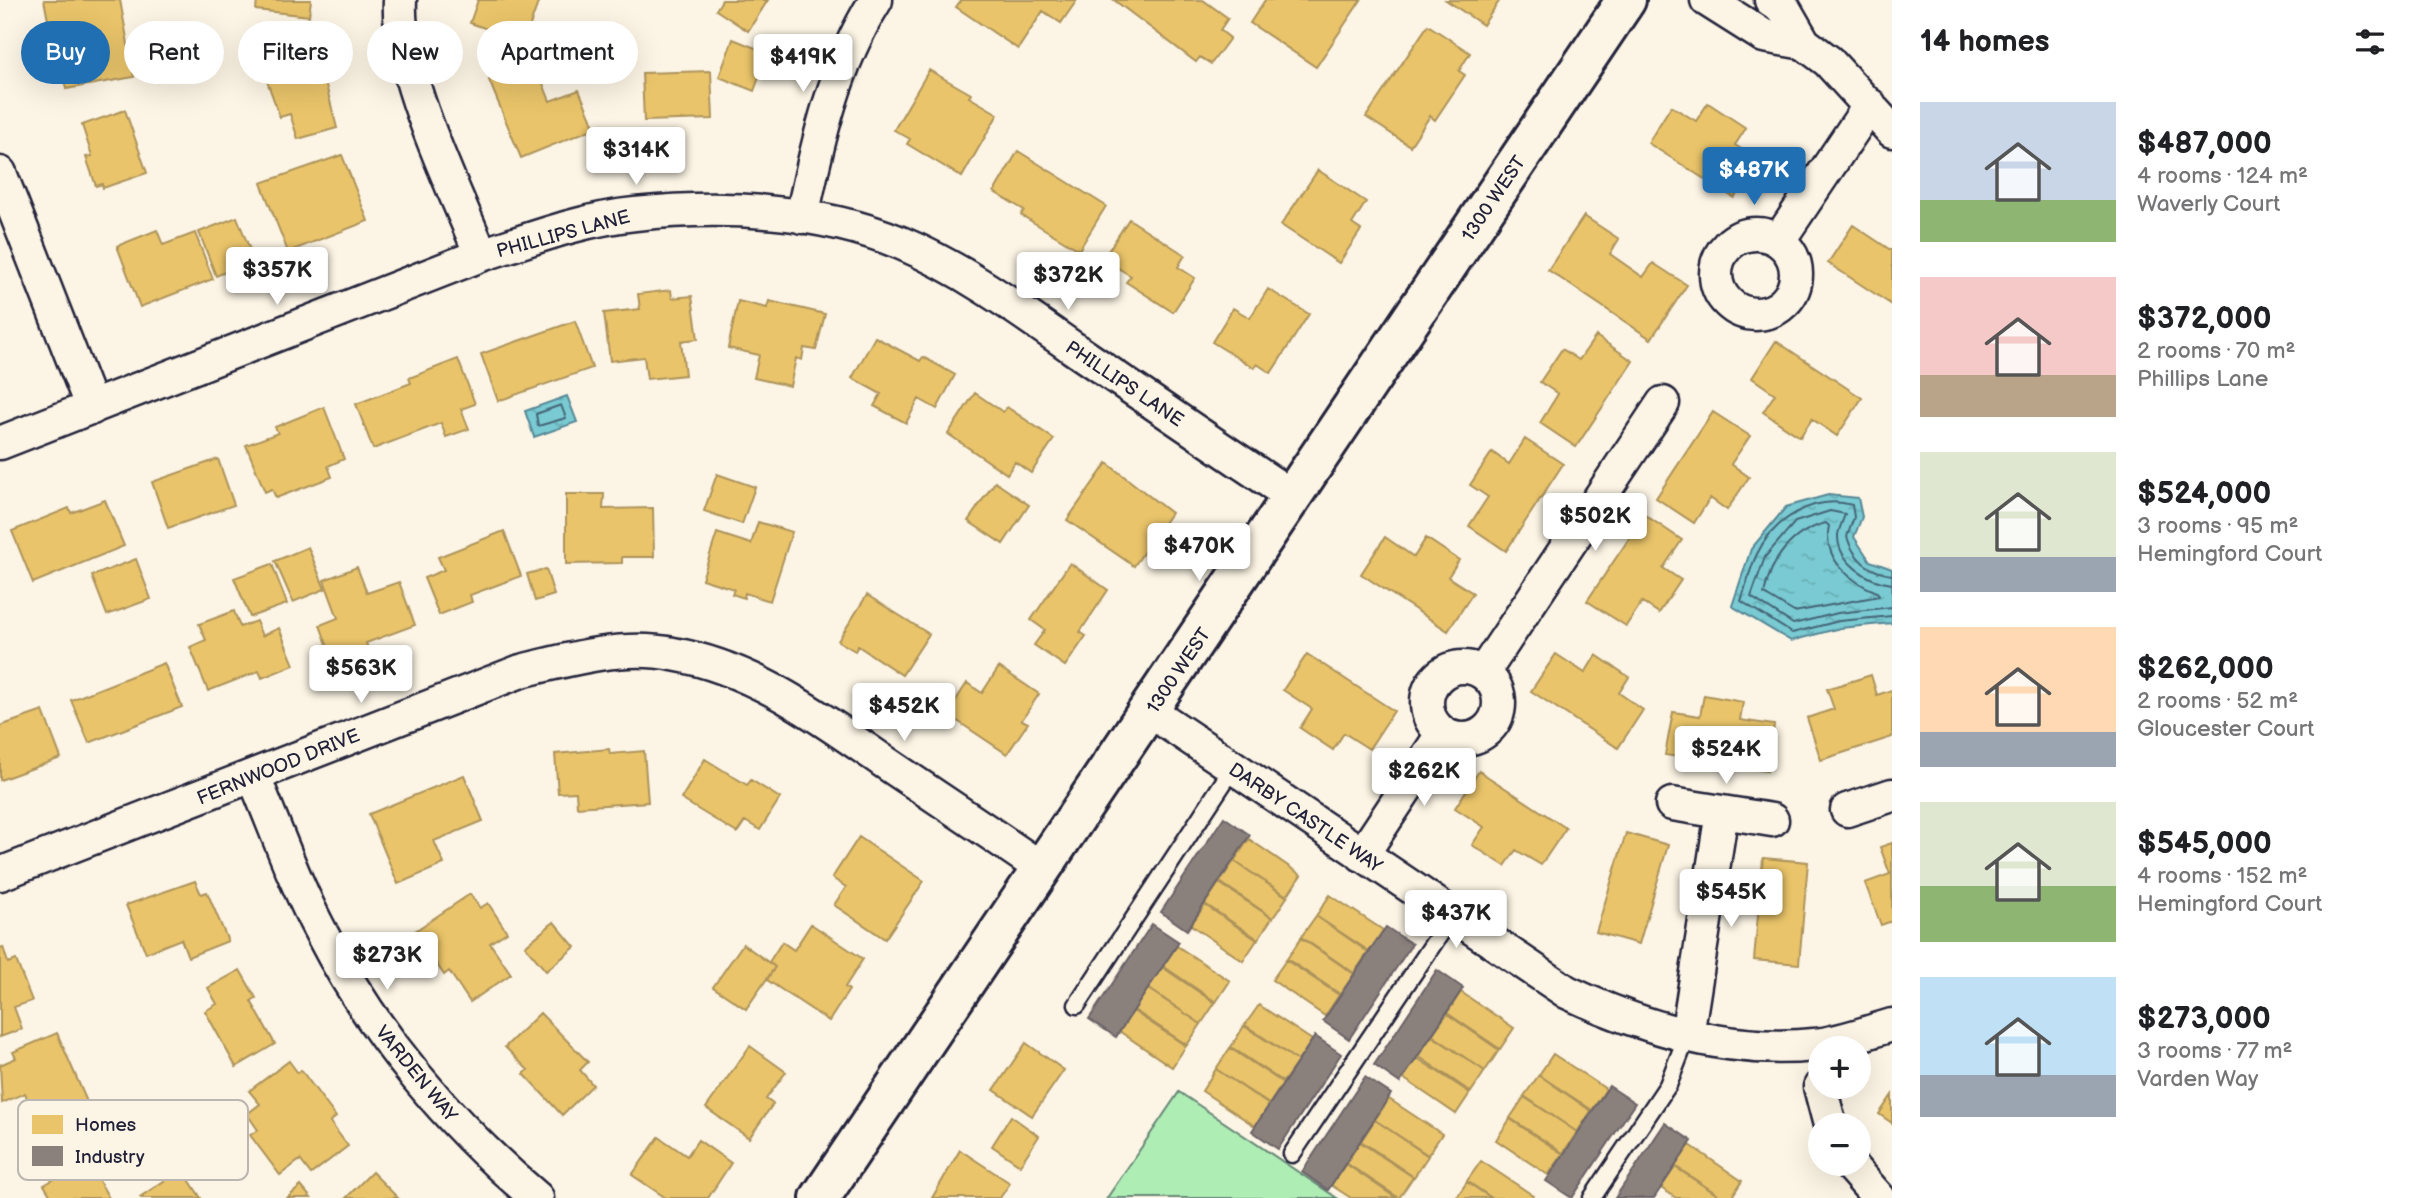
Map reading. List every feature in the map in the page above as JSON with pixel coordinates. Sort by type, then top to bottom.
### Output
[{"type":"street","points":[[400,0],[404,47],[415,89],[481,254]]},
{"type":"street","points":[[802,217],[826,110],[860,25],[876,0]]},
{"type":"street","name":"1300 WEST","points":[[820,1198],[1041,868],[1150,712],[1626,0]]},
{"type":"street","points":[[1707,0],[1764,36],[1804,43]]},
{"type":"street","points":[[1771,0],[1785,10],[1804,43],[1828,61],[1892,131]]},
{"type":"street","points":[[1779,240],[1870,105]]},
{"type":"street","points":[[0,173],[92,408]]},
{"type":"street","name":"PHILLIPS LANE","points":[[0,443],[481,254],[561,229],[633,214],[722,209],[802,217],[900,242],[942,262],[1029,317],[1293,497]]},
{"type":"street","points":[[1483,673],[1664,403]]},
{"type":"street","name":"FERNWOOD DRIVE","points":[[0,874],[521,671],[581,656],[671,653],[735,671],[797,702],[1041,868]]},
{"type":"street","points":[[1462,667],[1483,673],[1492,681],[1500,702],[1494,723],[1486,732],[1465,739],[1443,733],[1429,715],[1427,705],[1433,683],[1451,669],[1462,667]]},
{"type":"street","name":"DARBY CASTLE WAY","points":[[1150,712],[1567,992],[1620,1017],[1687,1036],[1741,1044],[1808,1045]]},
{"type":"street","points":[[1362,855],[1443,733]]},
{"type":"street","name":"VARDEN WAY","points":[[254,777],[321,933],[365,1006],[415,1074],[462,1129],[537,1198]]},
{"type":"street","points":[[1847,810],[1892,795]]},
{"type":"street","points":[[1672,804],[1772,820]]},
{"type":"street","points":[[1687,1036],[1722,812]]},
{"type":"street","name":"DARBY CASTLE WAY","points":[[1850,1036],[1892,1025]]},
{"type":"street","points":[[1860,1176],[1879,1198]]},
{"type":"lane","points":[[1077,1005],[1233,768]]},
{"type":"lane","points":[[1292,1154],[1452,916]]},
{"type":"lane","points":[[1592,1198],[1668,1085],[1687,1036]]},
{"type":"green space","points":[[1179,1092],[1337,1198],[1107,1198]]},
{"type":"water","points":[[567,396],[577,422],[534,437],[525,411]]},
{"type":"water","points":[[1828,495],[1858,498],[1862,517],[1854,537],[1870,561],[1892,569],[1892,623],[1840,628],[1791,641],[1732,606],[1751,549],[1786,507]]},
{"type":"building: Homes","points":[[44,0],[120,0],[124,22],[124,79],[110,81],[110,21],[48,21]]},
{"type":"building: Homes","points":[[257,0],[311,0],[309,16],[256,10]]},
{"type":"building: Homes","points":[[478,0],[539,0],[532,21],[477,21],[477,25],[470,23]]},
{"type":"building: Homes","points":[[722,0],[768,0],[748,31],[716,10]]},
{"type":"building: Homes","points":[[961,0],[1077,0],[1061,23],[1043,11],[1018,49],[956,7]]},
{"type":"building: Homes","points":[[1114,0],[1203,0],[1228,18],[1220,30],[1230,38],[1211,64],[1200,57],[1196,62]]},
{"type":"building: Homes","points":[[1265,0],[1361,0],[1316,67],[1250,23]]},
{"type":"building: Homes","points":[[1446,0],[1500,0],[1483,25]]},
{"type":"building: Homes","points":[[1428,25],[1470,53],[1459,71],[1465,75],[1435,120],[1430,116],[1410,146],[1366,117]]},
{"type":"building: Homes","points":[[733,39],[768,53],[754,91],[719,77]]},
{"type":"building: Homes","points":[[929,70],[971,94],[969,97],[998,114],[962,177],[907,144],[910,139],[894,130]]},
{"type":"building: Homes","points":[[711,71],[713,119],[644,121],[642,73]]},
{"type":"building: Homes","points":[[65,84],[94,84],[66,89]]},
{"type":"building: Homes","points":[[268,84],[326,84],[337,128],[298,139],[290,114],[280,117]]},
{"type":"building: Homes","points":[[491,84],[543,84],[550,101],[579,90],[595,128],[521,158]]},
{"type":"building: Homes","points":[[1708,103],[1746,128],[1735,145],[1759,160],[1734,198],[1648,143],[1671,106],[1696,121]]},
{"type":"building: Homes","points":[[125,110],[147,173],[103,188],[102,184],[96,186],[86,157],[92,156],[82,125]]},
{"type":"building: Homes","points":[[1018,151],[1106,206],[1079,250],[1021,215],[1024,210],[994,192]]},
{"type":"building: Homes","points":[[342,155],[368,221],[288,252],[261,183]]},
{"type":"building: Homes","points":[[1318,170],[1366,202],[1352,224],[1361,230],[1339,263],[1281,225]]},
{"type":"building: Homes","points":[[1584,216],[1619,239],[1610,254],[1643,277],[1653,263],[1687,285],[1651,339],[1548,270]]},
{"type":"building: Homes","points":[[237,217],[254,260],[216,276],[199,232]]},
{"type":"building: Homes","points":[[1129,219],[1185,255],[1178,267],[1195,278],[1173,312],[1126,282],[1131,276],[1103,259]]},
{"type":"building: Homes","points":[[1853,225],[1892,251],[1892,305],[1828,263]]},
{"type":"building: Homes","points":[[157,230],[163,245],[195,233],[213,279],[140,307],[117,246]]},
{"type":"building: Homes","points":[[1268,289],[1309,314],[1271,373],[1257,364],[1254,368],[1212,342],[1233,308],[1250,318]]},
{"type":"building: Homes","points":[[671,290],[672,298],[692,296],[698,339],[681,341],[685,375],[647,379],[644,357],[610,361],[604,313],[640,309],[638,294]]},
{"type":"building: Homes","points":[[738,301],[767,308],[769,301],[825,314],[816,350],[804,348],[802,360],[796,358],[790,386],[754,378],[759,355],[728,348]]},
{"type":"building: Homes","points":[[575,321],[592,368],[498,401],[481,354]]},
{"type":"building: Homes","points":[[1596,336],[1633,361],[1576,447],[1540,423],[1558,394],[1540,382],[1562,349],[1579,360]]},
{"type":"building: Homes","points":[[875,337],[920,361],[923,357],[955,375],[937,409],[919,399],[906,423],[874,406],[881,394],[852,378]]},
{"type":"building: Homes","points":[[1776,341],[1862,398],[1837,436],[1812,419],[1800,437],[1763,412],[1775,394],[1752,378]]},
{"type":"building: Homes","points":[[458,359],[475,404],[461,409],[469,429],[446,437],[441,423],[373,449],[356,404],[411,383],[409,378]]},
{"type":"building: Homes","points":[[975,393],[1003,412],[1007,407],[1054,439],[1031,473],[1015,462],[1007,474],[948,434]]},
{"type":"building: Homes","points":[[324,407],[344,459],[328,466],[332,477],[276,498],[272,489],[265,492],[246,445],[278,433],[275,427]]},
{"type":"building: Homes","points":[[1713,412],[1750,436],[1731,464],[1749,477],[1727,510],[1710,498],[1694,523],[1656,498]]},
{"type":"building: Homes","points":[[1525,439],[1563,464],[1506,551],[1469,526],[1488,497],[1470,485],[1492,452],[1509,464]]},
{"type":"building: Homes","points":[[218,459],[234,505],[168,528],[152,482]]},
{"type":"building: Homes","points":[[1107,463],[1171,513],[1134,566],[1067,520]]},
{"type":"building: Homes","points":[[717,474],[755,487],[742,524],[704,511]]},
{"type":"building: Homes","points":[[995,482],[1029,505],[1003,544],[968,521]]},
{"type":"building: Homes","points":[[566,494],[604,494],[603,509],[653,508],[654,557],[622,557],[622,563],[566,564]]},
{"type":"building: Homes","points":[[105,500],[124,546],[33,583],[12,531],[69,508],[71,513]]},
{"type":"building: Homes","points":[[1645,515],[1682,540],[1663,568],[1681,580],[1659,613],[1642,602],[1626,626],[1587,601]]},
{"type":"building: Homes","points":[[758,522],[792,532],[770,601],[745,593],[744,598],[732,594],[734,589],[702,579],[717,533],[751,544]]},
{"type":"building: Homes","points":[[504,531],[521,576],[470,595],[472,602],[439,615],[424,578],[444,570],[438,557]]},
{"type":"building: Homes","points":[[1385,537],[1414,557],[1426,538],[1459,560],[1448,577],[1473,593],[1448,631],[1361,574]]},
{"type":"building: Homes","points":[[308,547],[325,589],[293,602],[275,561]]},
{"type":"building: Homes","points":[[136,559],[151,599],[107,615],[92,576]]},
{"type":"building: Homes","points":[[1070,563],[1108,590],[1080,632],[1086,636],[1065,666],[1034,645],[1045,630],[1031,620]]},
{"type":"building: Homes","points":[[272,564],[287,604],[250,617],[234,578]]},
{"type":"building: Homes","points":[[357,567],[367,593],[399,582],[415,625],[366,643],[368,648],[333,661],[320,625],[338,618],[324,580]]},
{"type":"building: Homes","points":[[546,569],[554,595],[535,601],[527,574]]},
{"type":"building: Homes","points":[[867,595],[929,634],[902,675],[858,646],[855,651],[838,641]]},
{"type":"building: Homes","points":[[234,611],[240,627],[256,621],[262,636],[279,628],[294,665],[262,678],[259,671],[208,691],[190,647],[206,640],[199,624]]},
{"type":"building: Homes","points":[[1307,654],[1394,711],[1369,749],[1344,733],[1333,750],[1300,728],[1312,709],[1283,690]]},
{"type":"building: Homes","points":[[1556,654],[1585,673],[1596,655],[1629,677],[1619,693],[1643,710],[1618,748],[1531,691]]},
{"type":"building: Homes","points":[[164,663],[182,707],[89,743],[71,700]]},
{"type":"building: Homes","points":[[999,667],[1039,694],[1022,720],[1028,723],[1007,754],[947,714],[967,683],[982,693]]},
{"type":"building: Homes","points":[[1871,675],[1877,695],[1892,690],[1892,737],[1821,760],[1807,718],[1834,709],[1827,689]]},
{"type":"building: Homes","points":[[1704,695],[1743,702],[1740,720],[1774,725],[1767,771],[1665,755],[1673,712],[1700,716]]},
{"type":"building: Homes","points":[[43,711],[61,758],[0,780],[0,726]]},
{"type":"building: Homes","points":[[609,749],[610,754],[644,751],[648,802],[577,807],[576,792],[558,793],[555,754]]},
{"type":"building: Homes","points":[[705,759],[747,785],[751,780],[780,798],[760,830],[745,821],[737,833],[681,799]]},
{"type":"building: Homes","points":[[1479,771],[1566,828],[1541,865],[1516,850],[1505,866],[1472,845],[1484,827],[1455,808]]},
{"type":"building: Homes","points":[[464,775],[483,821],[434,841],[444,864],[398,884],[369,814]]},
{"type":"building: Homes","points":[[1626,833],[1668,845],[1639,944],[1596,932]]},
{"type":"building: Homes","points":[[859,837],[924,881],[885,939],[834,905],[846,887],[832,878]]},
{"type":"building: Homes","points":[[1249,839],[1301,875],[1287,896],[1234,861]]},
{"type":"building: Homes","points":[[1892,843],[1892,921],[1881,925],[1865,883],[1890,874],[1880,847]]},
{"type":"building: Homes","points":[[1763,858],[1808,862],[1799,964],[1754,960]]},
{"type":"building: Homes","points":[[1234,861],[1287,897],[1273,918],[1220,882]]},
{"type":"building: Homes","points":[[195,881],[201,894],[207,892],[228,941],[188,957],[181,939],[146,953],[126,905]]},
{"type":"building: Homes","points":[[1219,883],[1272,918],[1258,939],[1205,904]]},
{"type":"building: Homes","points":[[470,894],[480,908],[488,903],[507,932],[490,943],[511,974],[470,1002],[449,971],[444,975],[415,931]]},
{"type":"building: Homes","points":[[1330,895],[1383,930],[1369,951],[1316,916]]},
{"type":"building: Homes","points":[[1205,905],[1257,940],[1243,961],[1191,925]]},
{"type":"building: Homes","points":[[1316,916],[1368,952],[1354,973],[1301,937]]},
{"type":"building: Homes","points":[[554,922],[575,947],[546,971],[525,946]]},
{"type":"building: Homes","points":[[811,924],[863,959],[845,987],[849,990],[829,1021],[767,980],[775,967],[769,962],[782,942],[794,950]]},
{"type":"building: Homes","points":[[1301,938],[1354,974],[1340,994],[1287,959]]},
{"type":"building: Homes","points":[[743,944],[775,967],[746,1009],[713,987]]},
{"type":"building: Homes","points":[[1177,946],[1230,981],[1216,1002],[1163,966]]},
{"type":"building: Homes","points":[[3,947],[8,963],[16,960],[32,1001],[14,1007],[22,1029],[0,1037],[0,948]]},
{"type":"building: Homes","points":[[1286,960],[1339,995],[1325,1016],[1272,980]]},
{"type":"building: Homes","points":[[1162,967],[1215,1003],[1201,1024],[1148,988]]},
{"type":"building: Homes","points":[[240,970],[256,998],[251,1001],[275,1044],[236,1067],[205,1011],[217,1004],[208,988]]},
{"type":"building: Homes","points":[[1148,989],[1201,1024],[1187,1045],[1134,1010]]},
{"type":"building: Homes","points":[[1461,992],[1514,1028],[1500,1049],[1447,1013]]},
{"type":"building: Homes","points":[[1259,1005],[1312,1040],[1298,1061],[1245,1025]]},
{"type":"building: Homes","points":[[1133,1011],[1186,1046],[1172,1067],[1119,1031]]},
{"type":"building: Homes","points":[[540,1013],[588,1062],[580,1070],[593,1085],[562,1115],[524,1074],[528,1070],[505,1047]]},
{"type":"building: Homes","points":[[1447,1014],[1499,1050],[1485,1071],[1432,1035]]},
{"type":"building: Homes","points":[[1244,1026],[1298,1061],[1283,1082],[1231,1047]]},
{"type":"building: Homes","points":[[57,1033],[86,1100],[28,1100],[25,1093],[2,1103],[0,1065],[16,1058],[13,1052]]},
{"type":"building: Homes","points":[[1432,1036],[1485,1071],[1471,1092],[1418,1056]]},
{"type":"building: Homes","points":[[1026,1043],[1064,1070],[1032,1116],[994,1090]]},
{"type":"building: Homes","points":[[750,1046],[786,1072],[766,1099],[773,1104],[749,1138],[706,1108]]},
{"type":"building: Homes","points":[[1230,1048],[1283,1083],[1269,1104],[1216,1069]]},
{"type":"building: Homes","points":[[1553,1054],[1606,1089],[1592,1110],[1539,1075]]},
{"type":"building: Homes","points":[[1417,1058],[1470,1093],[1456,1114],[1403,1078]]},
{"type":"building: Homes","points":[[289,1061],[298,1073],[301,1070],[336,1117],[330,1122],[348,1146],[311,1174],[300,1160],[280,1175],[250,1135],[258,1130],[248,1113],[260,1104],[249,1091]]},
{"type":"building: Homes","points":[[1216,1069],[1269,1105],[1255,1126],[1202,1091]]},
{"type":"building: Homes","points":[[1539,1075],[1591,1111],[1577,1132],[1524,1096]]},
{"type":"building: Homes","points":[[1892,1095],[1892,1123],[1879,1114]]},
{"type":"building: Homes","points":[[1524,1097],[1577,1132],[1563,1153],[1510,1118]]},
{"type":"building: Homes","points":[[1389,1099],[1442,1134],[1428,1155],[1375,1120]]},
{"type":"building: Homes","points":[[1011,1116],[1039,1136],[1020,1165],[992,1146]]},
{"type":"building: Homes","points":[[1510,1119],[1563,1154],[1548,1175],[1496,1140]]},
{"type":"building: Homes","points":[[1375,1120],[1428,1156],[1414,1177],[1361,1141]]},
{"type":"building: Homes","points":[[659,1137],[687,1156],[698,1140],[731,1163],[708,1198],[666,1198],[632,1175]]},
{"type":"building: Homes","points":[[1360,1142],[1413,1177],[1399,1198],[1346,1163]]},
{"type":"building: Homes","points":[[1690,1145],[1742,1181],[1731,1198],[1723,1198],[1675,1166]]},
{"type":"building: Homes","points":[[960,1150],[1010,1183],[1000,1198],[932,1198]]},
{"type":"building: Homes","points":[[1481,1161],[1534,1196],[1533,1198],[1492,1198],[1467,1181]]},
{"type":"building: Homes","points":[[1346,1164],[1396,1198],[1351,1198],[1331,1185]]},
{"type":"building: Homes","points":[[1675,1167],[1722,1198],[1676,1198],[1661,1188]]},
{"type":"building: Homes","points":[[372,1172],[398,1198],[346,1198]]},
{"type":"building: Homes","points":[[53,1180],[99,1180],[109,1198],[52,1198],[44,1185]]},
{"type":"building: Homes","points":[[166,1180],[189,1180],[201,1198],[141,1198]]},
{"type":"building: Homes","points":[[1467,1182],[1491,1198],[1456,1198]]},
{"type":"building: Homes","points":[[301,1186],[311,1198],[287,1198]]},
{"type":"building: Industry","points":[[1224,817],[1250,835],[1187,930],[1161,912]]},
{"type":"building: Industry","points":[[1152,924],[1179,942],[1116,1037],[1089,1019]]},
{"type":"building: Industry","points":[[1386,927],[1412,944],[1349,1039],[1323,1021]]},
{"type":"building: Industry","points":[[1437,970],[1463,988],[1400,1083],[1374,1065]]},
{"type":"building: Industry","points":[[1315,1036],[1341,1054],[1278,1149],[1252,1131]]},
{"type":"building: Industry","points":[[1365,1077],[1391,1094],[1328,1190],[1302,1172]]},
{"type":"building: Industry","points":[[1609,1086],[1635,1103],[1572,1198],[1546,1181]]},
{"type":"building: Industry","points":[[1665,1123],[1692,1141],[1654,1198],[1615,1198]]}]
